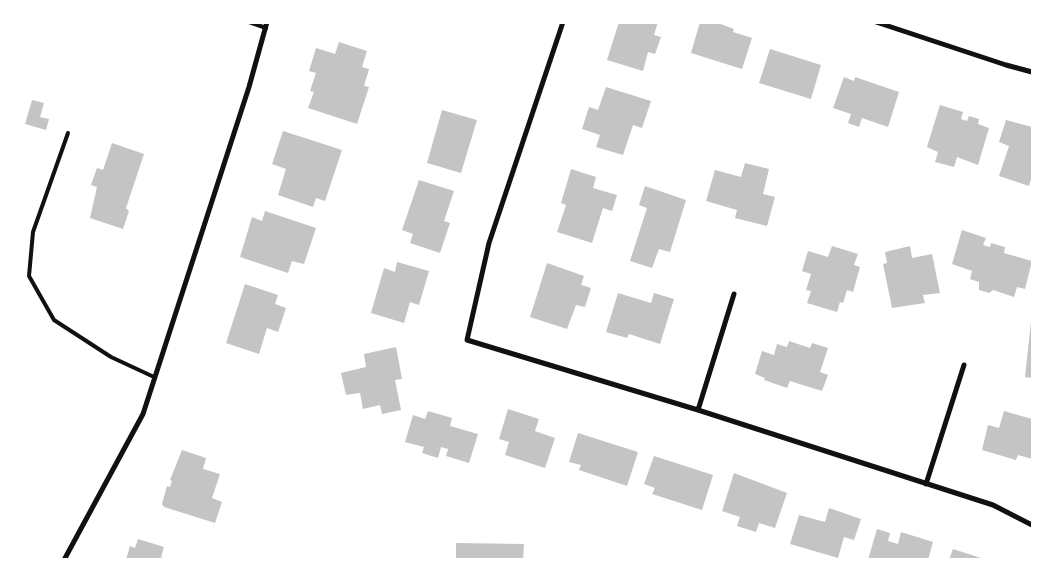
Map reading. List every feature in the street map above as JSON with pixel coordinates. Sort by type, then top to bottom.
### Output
[{"type":"street","points":[[563,22],[489,243],[467,340],[698,410],[993,505],[1032,525]]},
{"type":"street","points":[[876,22],[1032,72]]},
{"type":"street","points":[[64,560],[143,414],[249,87],[266,25]]},
{"type":"street","points":[[698,410],[734,294]]},
{"type":"street","points":[[926,484],[964,365]]},
{"type":"lane","points":[[250,22],[266,25]]},
{"type":"lane","points":[[68,133],[33,232],[29,276],[54,320],[111,357],[154,377]]},
{"type":"building","points":[[619,22],[658,22],[654,35],[661,37],[655,54],[648,52],[643,71],[607,60]]},
{"type":"building","points":[[700,22],[715,22],[734,29],[733,32],[752,38],[742,69],[691,53]]},
{"type":"building","points":[[339,42],[367,51],[362,67],[369,69],[364,86],[369,87],[357,124],[308,108],[314,92],[310,91],[316,73],[309,71],[316,48],[335,54]]},
{"type":"building","points":[[770,49],[821,65],[811,99],[759,83]]},
{"type":"building","points":[[844,77],[854,81],[855,77],[899,92],[888,127],[862,118],[859,127],[848,123],[851,114],[833,108]]},
{"type":"building","points":[[606,87],[651,101],[642,128],[633,125],[623,155],[596,147],[600,135],[582,129],[589,107],[598,110]]},
{"type":"building","points":[[32,100],[44,103],[40,117],[49,119],[46,130],[25,124]]},
{"type":"building","points":[[940,105],[963,112],[961,119],[967,121],[969,116],[979,119],[978,124],[989,128],[978,165],[957,157],[954,167],[935,162],[938,152],[927,147]]},
{"type":"building","points":[[442,110],[477,120],[461,173],[427,163]]},
{"type":"building","points":[[1006,120],[1032,127],[1032,176],[1029,186],[999,176],[1009,146],[999,142]]},
{"type":"building","points":[[283,131],[342,150],[325,201],[316,198],[313,207],[278,195],[286,169],[272,164]]},
{"type":"building","points":[[112,143],[144,154],[126,208],[129,211],[123,229],[90,218],[97,187],[91,185],[97,168],[103,170]]},
{"type":"building","points":[[745,163],[769,169],[763,194],[775,197],[767,226],[735,218],[737,210],[706,201],[715,170],[741,177]]},
{"type":"building","points":[[571,169],[596,177],[593,188],[617,195],[612,211],[603,208],[592,243],[557,232],[566,205],[561,203]]},
{"type":"building","points":[[419,180],[454,191],[444,221],[450,223],[440,253],[410,243],[413,234],[402,230]]},
{"type":"building","points":[[645,186],[686,200],[670,252],[659,249],[652,268],[630,261],[647,208],[639,205]]},
{"type":"building","points":[[265,211],[316,228],[304,264],[292,261],[288,273],[240,257],[252,217],[262,221]]},
{"type":"building","points":[[962,230],[986,238],[983,245],[990,247],[991,243],[1005,247],[1004,253],[1032,261],[1025,289],[1017,287],[1014,297],[993,290],[989,293],[979,290],[979,282],[970,279],[972,271],[952,264]]},
{"type":"building","points":[[832,246],[858,254],[854,265],[860,267],[853,292],[847,290],[843,303],[840,302],[837,312],[807,303],[811,291],[806,290],[811,274],[802,271],[808,251],[828,257]]},
{"type":"building","points":[[910,246],[912,258],[932,254],[940,293],[923,295],[925,303],[892,308],[883,264],[887,263],[885,252]]},
{"type":"building","points":[[397,262],[429,271],[419,305],[410,302],[404,323],[371,313],[384,268],[395,272]]},
{"type":"building","points":[[547,263],[584,276],[581,285],[591,288],[585,307],[576,305],[567,329],[530,317]]},
{"type":"building","points":[[245,284],[278,295],[275,304],[286,308],[278,332],[267,328],[259,354],[226,343]]},
{"type":"building","points":[[618,293],[651,303],[654,293],[674,299],[660,344],[629,334],[627,338],[606,332]]},
{"type":"building","points":[[1032,322],[1032,378],[1025,377]]},
{"type":"building","points":[[789,341],[810,348],[812,343],[828,348],[820,372],[828,375],[822,391],[790,381],[787,388],[764,380],[765,378],[755,374],[762,351],[774,355],[777,344],[787,347]]},
{"type":"building","points":[[396,347],[402,379],[395,380],[401,410],[382,414],[380,405],[363,409],[360,393],[346,395],[341,373],[366,367],[364,354]]},
{"type":"building","points":[[508,409],[539,419],[535,431],[555,438],[545,468],[505,455],[509,442],[499,439]]},
{"type":"building","points":[[428,411],[452,418],[450,426],[478,434],[469,463],[446,456],[448,449],[441,447],[438,458],[422,453],[424,447],[405,442],[413,415],[425,419]]},
{"type":"building","points":[[1004,411],[1032,419],[1032,459],[1018,455],[1016,460],[982,450],[988,425],[999,428]]},
{"type":"building","points":[[578,433],[638,452],[627,486],[579,470],[581,465],[569,462]]},
{"type":"building","points":[[182,450],[206,458],[203,469],[220,474],[212,498],[222,502],[215,523],[164,507],[162,504],[167,486],[170,487],[172,481],[170,480]]},
{"type":"building","points":[[654,456],[713,475],[702,510],[652,494],[655,488],[644,484]]},
{"type":"building","points":[[734,473],[787,493],[775,528],[759,523],[756,532],[737,526],[740,517],[722,511]]},
{"type":"building","points":[[829,508],[861,519],[854,540],[844,537],[838,558],[790,544],[799,515],[825,522]]},
{"type":"building","points":[[877,529],[890,533],[888,541],[898,544],[901,532],[933,542],[928,560],[868,560]]},
{"type":"building","points":[[138,539],[164,547],[161,557],[167,560],[126,560],[130,546],[135,548]]},
{"type":"building","points":[[456,543],[524,544],[523,560],[456,560]]},
{"type":"building","points":[[953,549],[984,559],[984,560],[949,560]]}]
